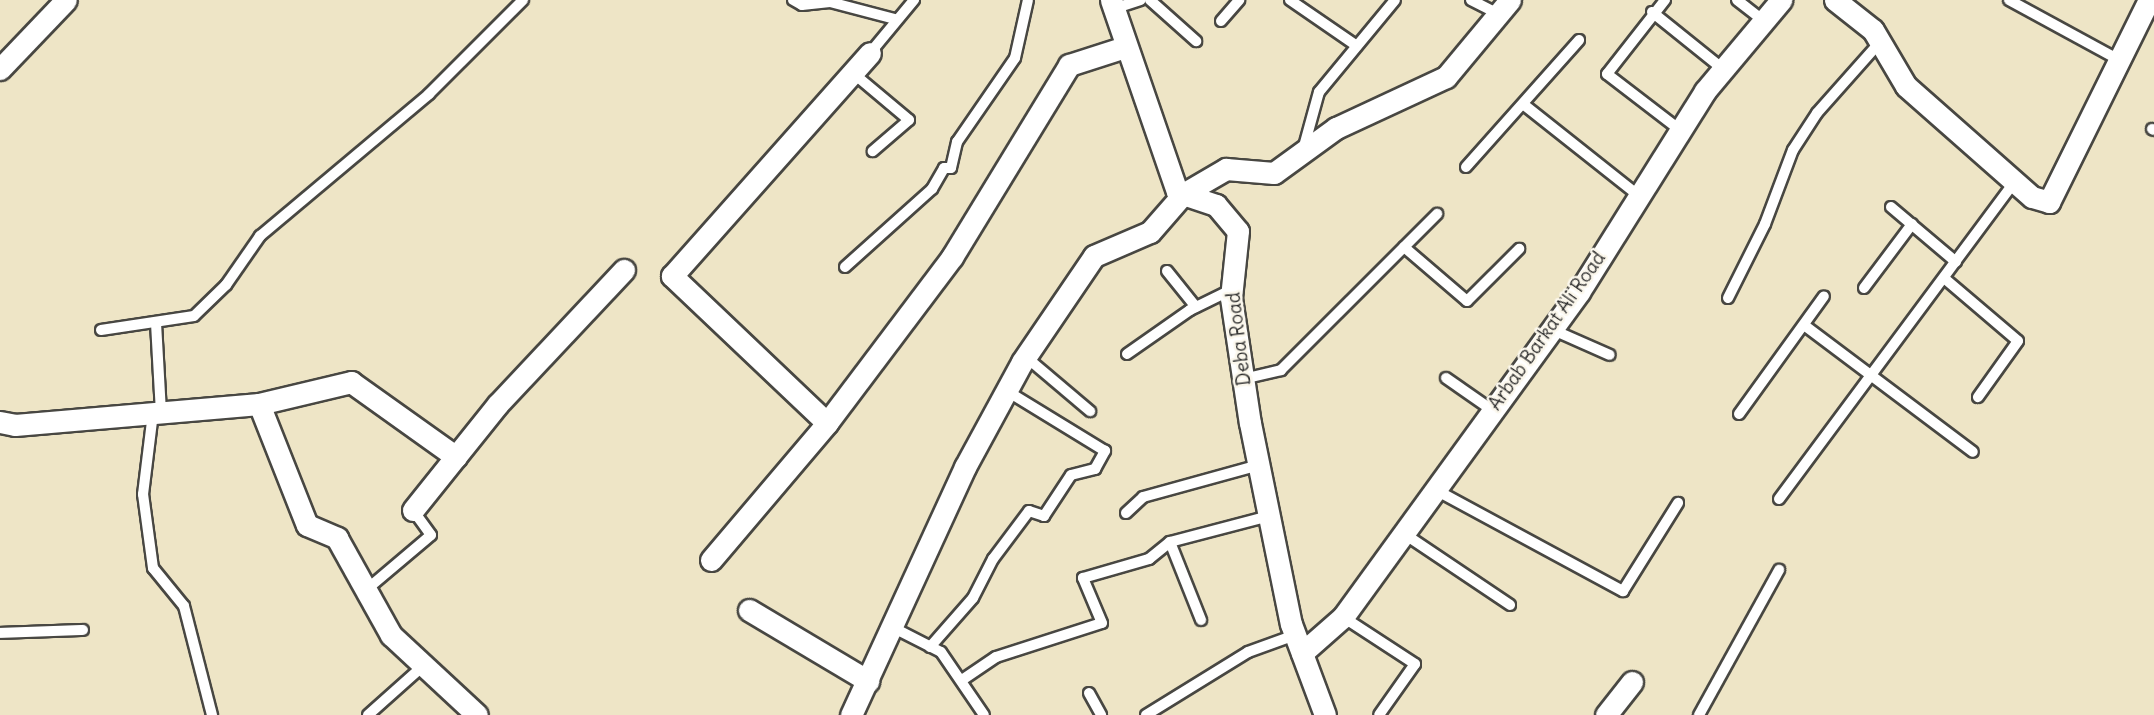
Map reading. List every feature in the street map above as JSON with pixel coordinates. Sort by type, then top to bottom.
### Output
[{"type":"street","points":[[0,69],[66,0]]},
{"type":"street","name":"Arbab Barkat Ali Road","points":[[1299,644],[1343,617],[1551,329],[1680,130],[1723,69],[1781,0]]},
{"type":"street","points":[[1835,0],[1873,30],[1906,86],[2032,197],[2049,202],[2149,0]]},
{"type":"street","points":[[1112,4],[1177,192],[1183,194]]},
{"type":"street","points":[[851,715],[868,681],[889,625],[1007,391],[1026,357],[1094,256],[1150,232],[1183,194],[1226,169],[1274,173],[1336,128],[1446,77],[1504,7]]},
{"type":"street","points":[[711,560],[827,423],[952,257],[1069,65],[1125,47]]},
{"type":"street","points":[[827,423],[672,276],[870,53]]},
{"type":"street","name":"Deba Road","points":[[1183,194],[1216,205],[1238,231],[1232,289],[1243,379],[1269,516],[1299,644],[1325,715]]},
{"type":"street","points":[[413,510],[498,404],[624,270]]},
{"type":"street","points":[[0,422],[15,425],[259,404],[351,382],[456,457]]},
{"type":"street","points":[[259,404],[307,525],[337,538],[391,635],[477,715]]},
{"type":"street","points":[[748,610],[868,681]]},
{"type":"street","points":[[1606,715],[1633,682]]},
{"type":"lane","points":[[101,330],[194,316],[226,285],[260,236],[429,94],[523,0]]},
{"type":"lane","points":[[793,0],[802,5],[831,1],[895,19]]},
{"type":"lane","points":[[870,53],[895,19],[914,0]]},
{"type":"lane","points":[[845,267],[932,189],[944,168],[951,168],[957,142],[1015,58],[1028,0]]},
{"type":"lane","points":[[1112,4],[1141,0]]},
{"type":"lane","points":[[1150,0],[1196,41]]},
{"type":"lane","points":[[1221,20],[1239,0]]},
{"type":"lane","points":[[1290,0],[1357,46]]},
{"type":"lane","points":[[1303,152],[1319,92],[1395,0]]},
{"type":"lane","points":[[1471,0],[1504,7]]},
{"type":"lane","points":[[1647,0],[1658,6],[1723,69]]},
{"type":"lane","points":[[1737,0],[1763,21]]},
{"type":"lane","points":[[2009,0],[2119,60]]},
{"type":"lane","points":[[1658,6],[1607,74],[1680,130]]},
{"type":"lane","points":[[1466,167],[1579,40]]},
{"type":"lane","points":[[1728,298],[1765,224],[1793,150],[1817,113],[1880,42]]},
{"type":"lane","points":[[853,73],[909,121],[873,151]]},
{"type":"lane","points":[[1523,104],[1639,196]]},
{"type":"lane","points":[[1779,499],[2014,182]]},
{"type":"lane","points":[[1891,207],[1956,262]]},
{"type":"lane","points":[[1243,379],[1281,370],[1437,214]]},
{"type":"lane","points":[[1864,288],[1912,224]]},
{"type":"lane","points":[[1404,247],[1467,301],[1519,249]]},
{"type":"lane","points":[[1167,271],[1196,307]]},
{"type":"lane","points":[[1944,278],[2018,341],[1978,397]]},
{"type":"lane","points":[[1127,354],[1196,307],[1232,289]]},
{"type":"lane","points":[[1739,414],[1824,296]]},
{"type":"lane","points":[[156,323],[157,413],[143,494],[153,568],[184,606],[212,715]]},
{"type":"lane","points":[[1804,325],[1973,452]]},
{"type":"lane","points":[[1551,329],[1610,355]]},
{"type":"lane","points":[[1026,357],[1090,411]]},
{"type":"lane","points":[[1446,378],[1492,410]]},
{"type":"lane","points":[[930,647],[973,598],[993,559],[1030,511],[1044,516],[1071,475],[1094,469],[1105,451],[1007,391]]},
{"type":"lane","points":[[1126,513],[1143,497],[1259,465]]},
{"type":"lane","points":[[1434,489],[1623,591],[1678,503]]},
{"type":"lane","points":[[366,590],[431,535],[413,510]]},
{"type":"lane","points":[[962,680],[996,657],[1102,623],[1083,578],[1149,559],[1170,541],[1269,516]]},
{"type":"lane","points":[[1402,533],[1510,605]]},
{"type":"lane","points":[[1170,541],[1201,620]]},
{"type":"lane","points":[[1699,715],[1779,570]]},
{"type":"lane","points":[[1343,617],[1415,664],[1379,715]]},
{"type":"lane","points":[[889,625],[941,652],[984,715]]},
{"type":"lane","points":[[0,633],[83,630]]},
{"type":"lane","points":[[1146,715],[1248,652],[1299,644]]},
{"type":"lane","points":[[368,715],[423,666]]},
{"type":"lane","points":[[1089,693],[1101,715]]}]
